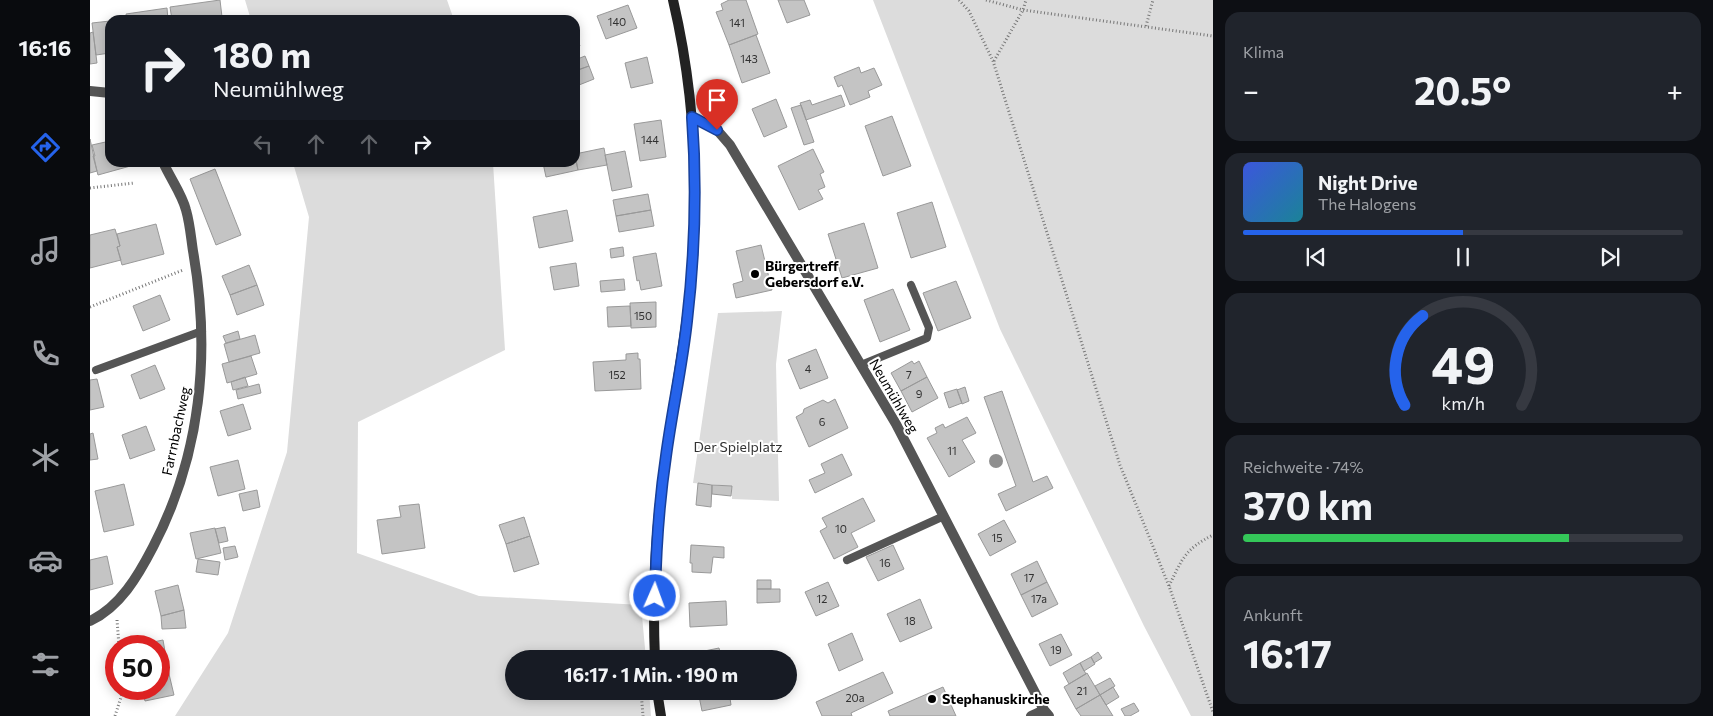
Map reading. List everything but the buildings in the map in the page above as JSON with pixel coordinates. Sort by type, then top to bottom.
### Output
[{"type":"main road","points":[[655,650],[656,557],[660,503],[687,325],[692,271],[695,185],[692,117],[686,63],[673,0]]},
{"type":"main road","points":[[658,700],[661,716]]},
{"type":"street","points":[[90,91],[105,92]]},
{"type":"street","name":"Neumühlweg","points":[[692,117],[717,130],[730,145],[896,424],[1047,713],[1031,716]]},
{"type":"street","name":"Farrnbachweg","points":[[90,621],[100,616],[116,602],[132,584],[160,534],[179,484],[192,438],[200,390],[202,331],[196,266],[186,209],[165,167]]},
{"type":"lane","points":[[861,364],[927,338],[930,328],[911,285]]},
{"type":"lane","points":[[96,370],[202,331]]},
{"type":"lane","points":[[847,560],[944,516]]},
{"type":"path","points":[[959,0],[969,11],[993,61],[1120,465],[1169,586],[1213,712]]},
{"type":"path","points":[[986,0],[1023,10],[1213,36]]},
{"type":"path","points":[[993,61],[1023,10],[1026,0]]},
{"type":"path","points":[[1146,26],[1153,0]]},
{"type":"path","points":[[90,188],[134,183]]},
{"type":"path","points":[[90,307],[196,266]]},
{"type":"path","points":[[1169,586],[1181,560],[1196,543],[1213,535]]},
{"type":"path","points":[[116,602],[118,635]]},
{"type":"path","points":[[115,716],[120,700]]},
{"type":"path","points":[[642,700],[643,716]]},
{"type":"green space","points":[[245,0],[447,0],[452,15],[250,15]]},
{"type":"green space","points":[[873,0],[1213,0],[1213,716],[1191,716],[1144,626],[1000,329]]},
{"type":"green space","points":[[294,167],[493,167],[505,350],[358,422],[357,553],[479,596],[641,605],[645,650],[505,650],[505,700],[650,700],[651,716],[175,716],[228,633],[287,452],[309,217]]},
{"type":"green space","name":"Der Spielplatz","points":[[782,311],[776,364],[779,501],[732,499],[732,486],[693,483],[718,313]]},
{"type":"place","name":"Bürgertreff Gebersdorf e.V.","points":[[755,274]]},
{"type":"place","name":"Stephanuskirche","points":[[932,699]]},
{"type":"route","points":[[655,596],[662,486],[687,325],[692,271],[695,228],[692,117],[717,130]]}]
